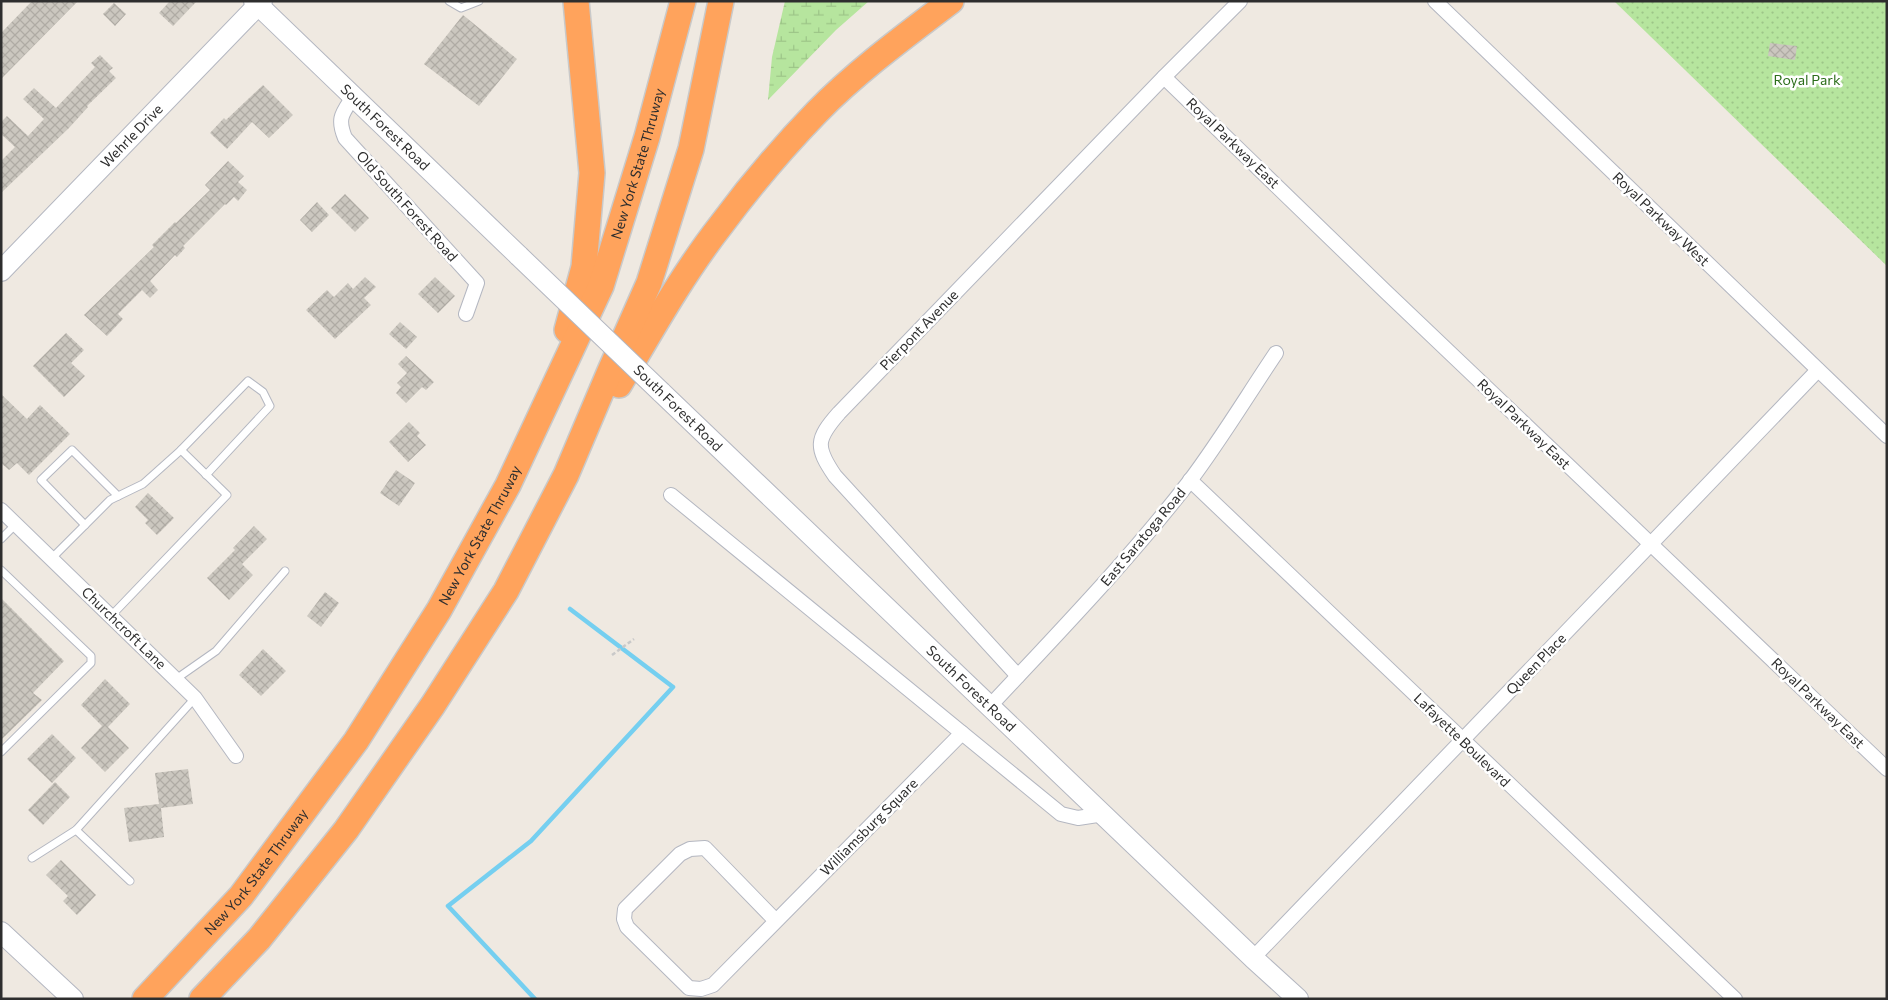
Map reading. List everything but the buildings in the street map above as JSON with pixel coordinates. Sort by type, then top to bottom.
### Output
[{"type":"highway","points":[[551,390],[584,267],[590,205],[592,173],[576,1]]},
{"type":"highway","name":"New York State Thruway","points":[[145,999],[241,896],[356,741],[443,602],[508,485],[601,286],[647,137],[683,1]]},
{"type":"highway","points":[[566,475],[649,283],[691,149],[721,1]]},
{"type":"highway","points":[[202,999],[259,939],[346,830],[394,763],[506,591],[566,475],[670,299],[720,226],[817,112],[880,55],[951,1]]},
{"type":"street","name":"Pierpont Avenue","points":[[1018,676],[835,476],[823,459],[820,442],[826,428],[839,413],[1164,76],[1240,1]]},
{"type":"street","name":"Royal Parkway West","points":[[1435,1],[1887,436]]},
{"type":"street","name":"South Forest Road","points":[[258,3],[353,97],[661,392],[1298,999]]},
{"type":"street","name":"Wehrle Drive","points":[[1,271],[258,3]]},
{"type":"street","name":"Royal Parkway East","points":[[1164,76],[1385,291],[1887,769]]},
{"type":"street","name":"Old South Forest Road","points":[[353,97],[341,115],[340,126],[345,138],[477,283],[466,314]]},
{"type":"street","name":"East Saratoga Road","points":[[990,706],[1087,602],[1157,522],[1190,480],[1276,353]]},
{"type":"street","name":"Queen Place","points":[[1254,958],[1818,370]]},
{"type":"street","name":"Lafayette Boulevard","points":[[1190,480],[1735,999]]},
{"type":"street","points":[[671,495],[1061,814],[1078,818],[1104,814]]},
{"type":"street","name":"Churchcroft Lane","points":[[1,510],[195,698],[236,756]]},
{"type":"street","name":"Williamsburg Square","points":[[776,921],[705,848],[690,849],[680,854],[625,909],[624,919],[627,927],[689,988],[702,989],[713,985],[962,733]]},
{"type":"street","points":[[1,932],[73,999]]},
{"type":"lane","points":[[449,1],[461,8],[479,1]]},
{"type":"lane","points":[[52,558],[110,500],[143,484],[180,450],[248,381],[263,392],[270,406],[206,475]]},
{"type":"lane","points":[[85,525],[41,480],[72,450],[118,496]]},
{"type":"lane","points":[[111,616],[226,495],[180,450]]},
{"type":"lane","points":[[1,540],[17,524]]},
{"type":"lane","points":[[1,570],[91,656],[90,663],[1,752]]},
{"type":"lane","points":[[176,679],[216,651],[284,571]]},
{"type":"lane","points":[[32,858],[76,830],[195,698]]},
{"type":"lane","points":[[76,830],[130,881]]},
{"type":"path","points":[[612,655],[634,639]]},
{"type":"green space","points":[[785,1],[869,1],[836,30],[768,100],[772,57]]},
{"type":"green space","name":"Royal Park","points":[[1614,1],[1887,1],[1887,266]]},
{"type":"waterway","points":[[535,999],[448,906],[531,841],[673,687],[570,609]]}]
